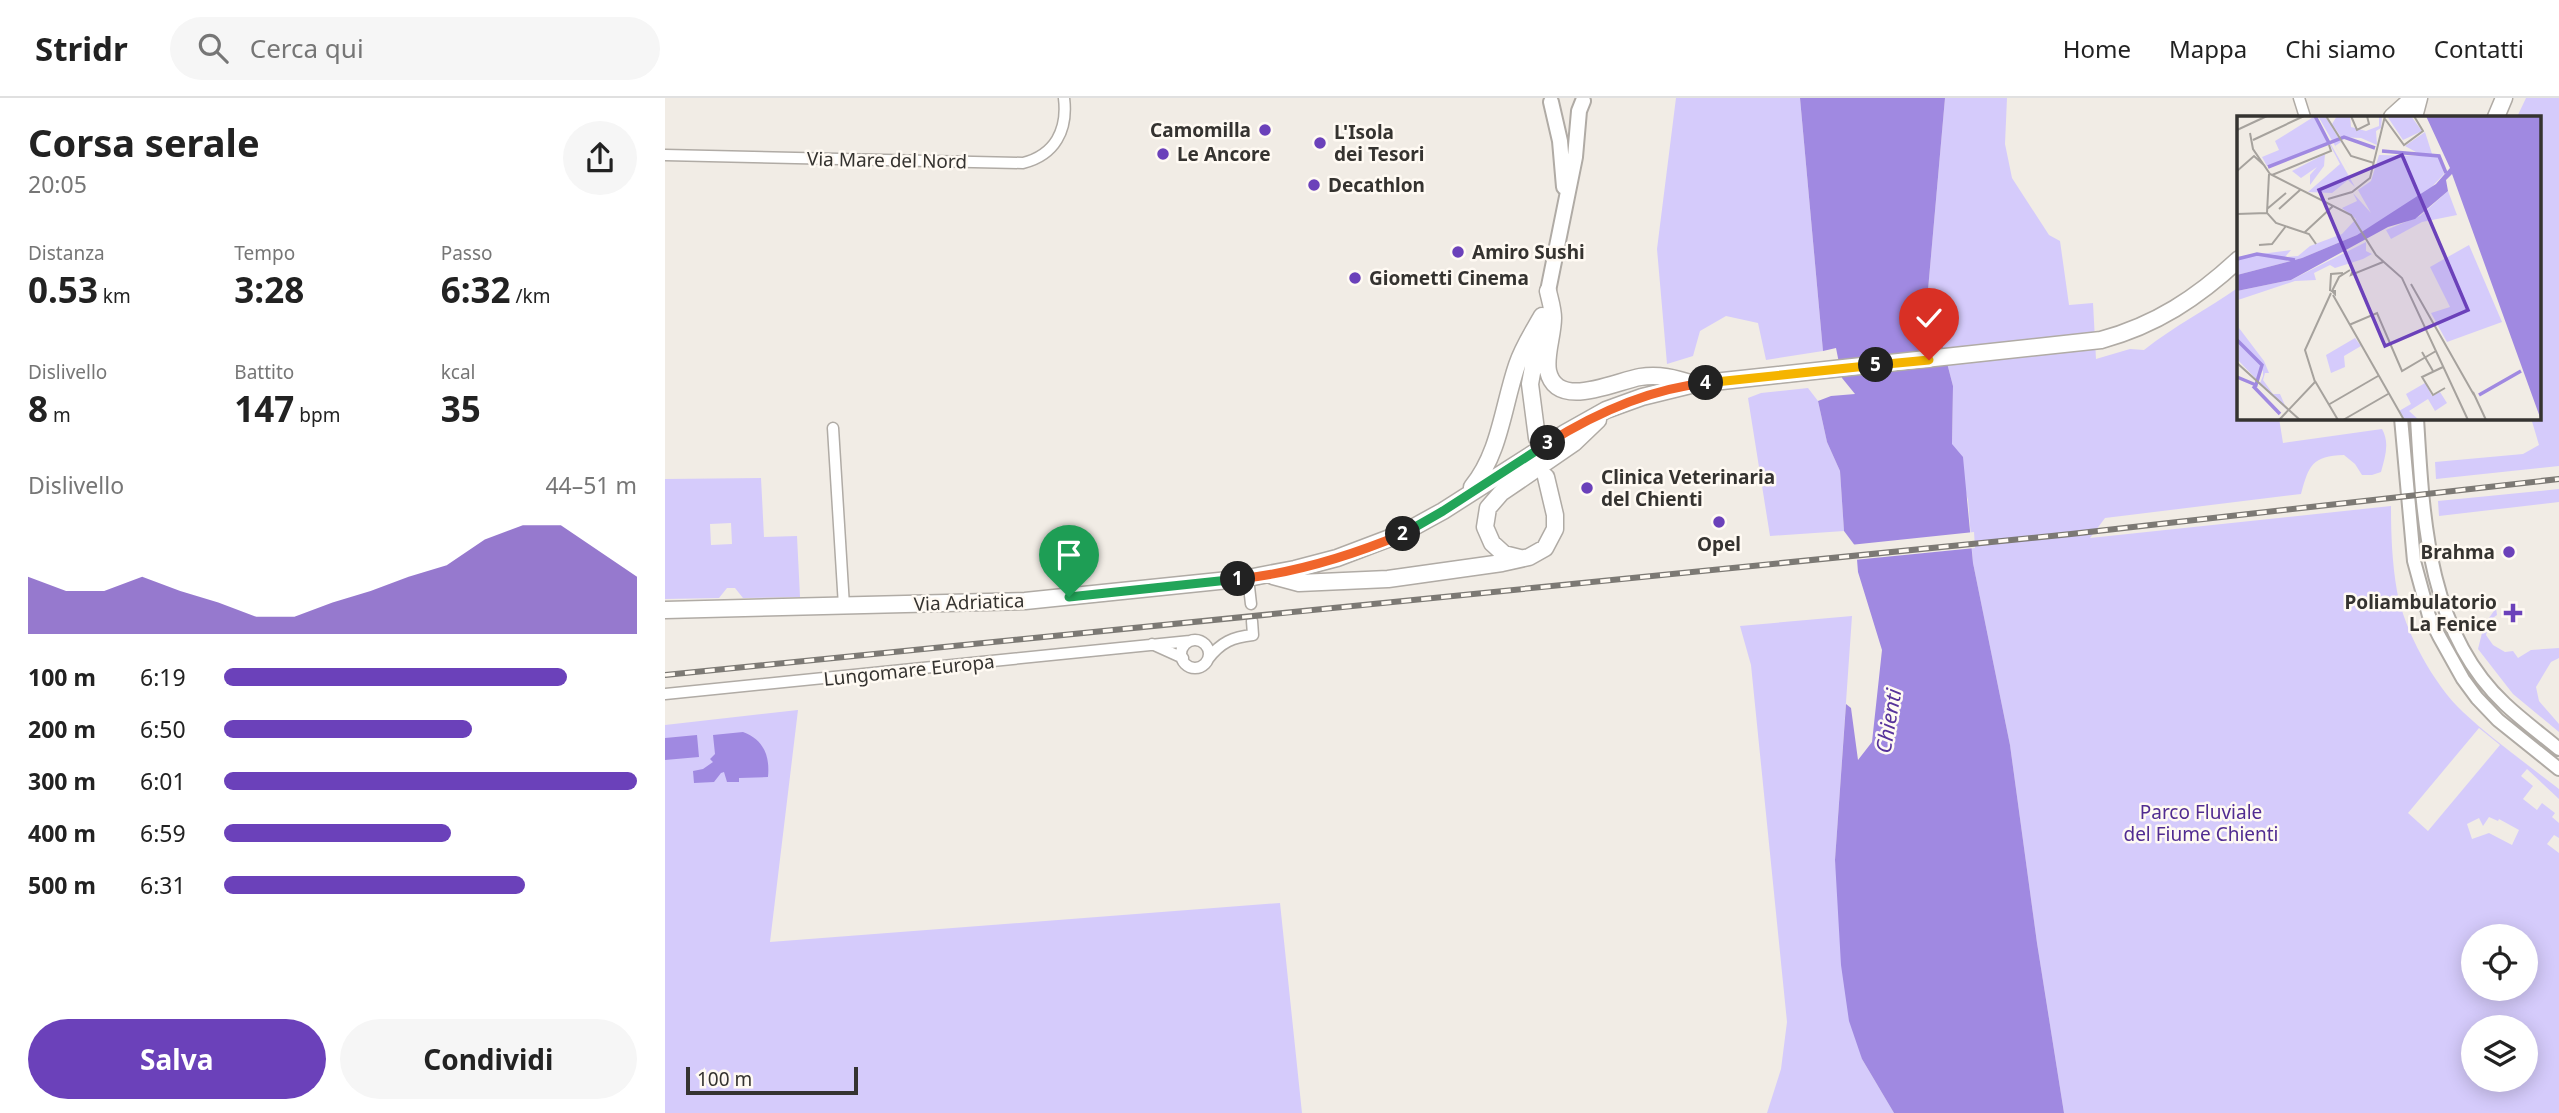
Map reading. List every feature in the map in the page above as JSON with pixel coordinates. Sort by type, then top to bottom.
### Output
[{"type":"main road","points":[[2393,116],[2413,98]]},
{"type":"main road","points":[[2414,116],[2419,98]]},
{"type":"main road","points":[[2495,116],[2504,98]]},
{"type":"main road","points":[[1548,100],[1569,106],[1585,99]]},
{"type":"main road","points":[[1537,438],[1530,384],[1575,157],[1579,111],[1585,99]]},
{"type":"main road","points":[[1548,100],[1560,141],[1565,200]]},
{"type":"main road","points":[[1548,291],[1553,316],[1548,367],[1550,378],[1559,387],[1570,391],[1586,391],[1639,377],[1659,376],[1702,384],[2070,345],[2119,335],[2150,323],[2193,298],[2237,261]]},
{"type":"main road","points":[[1464,497],[1481,477],[1489,462],[1517,365],[1542,316]]},
{"type":"main road","name":"Via Adriatica","points":[[665,610],[1025,601],[1267,575],[1327,561],[1403,533],[1554,439],[1606,410],[1642,397],[1702,384]]},
{"type":"main road","points":[[1521,558],[1504,554],[1492,543],[1485,527],[1488,508],[1501,493],[1588,432],[1606,410]]},
{"type":"main road","points":[[1267,575],[1299,583],[1388,579],[1502,563],[1542,551],[1554,535],[1556,520],[1546,478]]},
{"type":"street","name":"Via Mare del Nord","points":[[665,155],[1023,163],[1041,157],[1057,141],[1064,126],[1064,98]]},
{"type":"street","points":[[2299,98],[2305,116]]},
{"type":"street","points":[[2401,420],[2414,561],[2429,616],[2463,679],[2477,698],[2498,720],[2557,767]]},
{"type":"street","points":[[2417,420],[2426,530],[2443,607],[2456,636],[2489,687],[2505,704],[2559,749],[2553,752],[2551,757],[2557,767]]},
{"type":"street","points":[[833,428],[844,606]]},
{"type":"street","points":[[1248,578],[1251,604]]},
{"type":"street","points":[[1152,644],[1196,667],[1203,665],[1218,647],[1233,637],[1253,635],[1252,621]]},
{"type":"street","points":[[1182,658],[1182,650],[1190,641],[1199,640],[1206,645],[1208,659]]},
{"type":"street","name":"Lungomare Europa","points":[[665,694],[1190,641]]},
{"type":"green space","points":[[1676,98],[1800,98],[1823,351],[1766,360],[1758,323],[1726,316],[1700,331],[1693,356],[1667,364],[1657,249]]},
{"type":"green space","name":"Parco Fluviale del Fiume Chienti","points":[[1945,98],[2007,98],[2005,144],[2012,178],[2049,235],[2060,241],[2069,305],[2093,303],[2096,359],[2130,349],[2144,350],[2237,288],[2237,420],[2279,420],[2283,443],[2382,429],[2386,445],[2381,472],[2362,475],[2355,464],[2344,455],[2325,457],[2313,464],[2301,494],[2105,518],[2090,538],[2391,506],[2397,591],[2406,623],[2431,672],[2463,712],[2559,789],[2559,799],[2527,769],[2521,776],[2533,786],[2523,799],[2537,810],[2542,803],[2555,813],[2552,817],[2559,823],[2559,838],[2554,835],[2547,844],[2559,853],[2559,1113],[2064,1113],[2010,745],[1973,563],[1968,500],[1952,445],[1953,386],[1928,290]],"holes":[[[2479,728],[2500,745],[2428,831],[2408,813]],[[2489,817],[2498,821],[2499,819],[2519,830],[2512,845],[2489,833],[2472,839],[2467,824],[2479,818],[2483,826]]]},
{"type":"green space","points":[[2526,98],[2559,98],[2559,466],[2436,479],[2435,462],[2523,454],[2539,445],[2532,420],[2541,420],[2541,116],[2517,116]]},
{"type":"green space","points":[[1808,388],[1818,401],[1827,442],[1840,471],[1844,531],[1770,536],[1748,398],[1761,393]]},
{"type":"green space","points":[[761,478],[764,537],[797,536],[800,597],[743,598],[735,588],[727,588],[719,598],[665,599],[665,479]],"holes":[[[731,523],[732,544],[711,545],[710,524]]]},
{"type":"green space","points":[[2559,489],[2559,502],[2439,516],[2438,501]]},
{"type":"green space","points":[[2496,608],[2497,615],[2490,620],[2486,635],[2493,645],[2505,652],[2513,651],[2518,658],[2531,650],[2559,648],[2559,658],[2551,662],[2536,687],[2539,701],[2559,724],[2559,732],[2513,694],[2478,649],[2484,625]]},
{"type":"green space","points":[[1852,616],[1835,860],[1862,1059],[1894,1113],[1767,1113],[1781,1069],[1787,1022],[1751,665],[1740,626]]},
{"type":"green space","points":[[798,710],[770,942],[1280,903],[1302,1113],[665,1113],[665,725]]},
{"type":"water","name":"Chienti","points":[[1800,98],[1945,98],[1928,290],[1953,386],[1952,444],[1963,457],[1973,563],[2010,745],[2064,1113],[1894,1113],[1862,1059],[1849,1021],[1841,965],[1835,860],[1846,704],[1851,708],[1858,760],[1872,742],[1882,650],[1858,572],[1856,547],[1844,531],[1840,471],[1827,442],[1818,401],[1831,396],[1855,394],[1842,378],[1836,348],[1823,351]]},
{"type":"water","points":[[743,732],[761,744],[767,756],[768,777],[739,778],[739,782],[727,782],[724,772],[714,782],[694,783],[693,771],[703,769],[713,762],[710,759],[715,754],[713,735]]},
{"type":"water","points":[[697,735],[699,757],[665,760],[665,738]]},
{"type":"pier","points":[[1974,532],[1975,548],[1854,560],[1853,548],[1850,545]]},
{"type":"railway","points":[[665,675],[2071,534],[2559,479]]},
{"type":"place","name":"Camomilla","points":[[1265,130]]},
{"type":"place","name":"L'Isola dei Tesori","points":[[1320,143]]},
{"type":"place","name":"Le Ancore","points":[[1163,154]]},
{"type":"place","name":"Decathlon","points":[[1314,185]]},
{"type":"place","name":"Amiro Sushi","points":[[1458,252]]},
{"type":"place","name":"Giometti Cinema","points":[[1355,278]]},
{"type":"place","name":"Clinica Veterinaria del Chienti","points":[[1587,488]]},
{"type":"place","name":"Opel","points":[[1719,522]]},
{"type":"place","name":"Brahma","points":[[2509,552]]},
{"type":"place","name":"Poliambulatorio La Fenice","points":[[2513,613]]},
{"type":"route","points":[[1069,597],[1267,575],[1370,547],[1443,511],[1606,410],[1642,397],[1695,384],[1929,360]]}]
